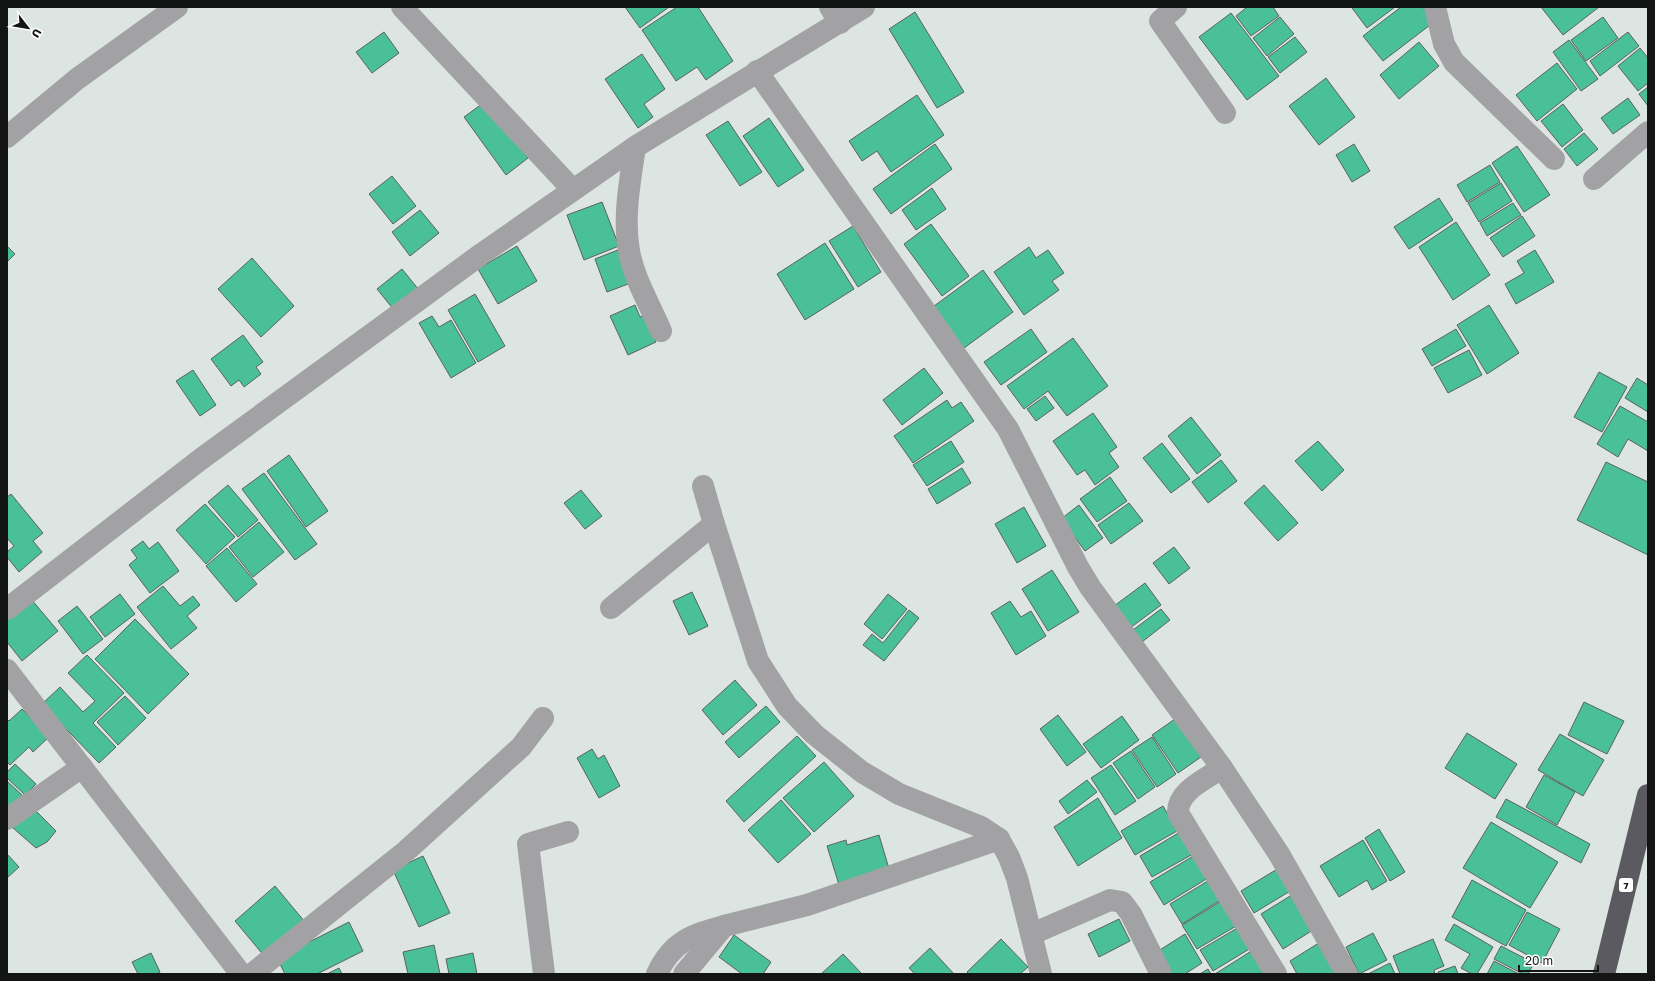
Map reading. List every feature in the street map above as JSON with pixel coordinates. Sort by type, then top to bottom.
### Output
[{"type":"highway","name":"7","points":[[1604,974],[1648,795]]},
{"type":"street","points":[[7,136],[77,79],[177,7]]},
{"type":"street","points":[[402,7],[573,190]]},
{"type":"street","points":[[7,609],[207,454],[480,255],[635,147],[757,71],[835,15],[864,7]]},
{"type":"street","points":[[1176,7],[1160,21],[1225,113]]},
{"type":"street","points":[[1435,7],[1444,44],[1454,62],[1554,158]]},
{"type":"street","points":[[757,71],[1008,429],[1078,567],[1090,587],[1222,768],[1279,854],[1347,974]]},
{"type":"street","points":[[1594,179],[1648,132]]},
{"type":"street","points":[[635,147],[628,202],[627,239],[636,273],[661,331]]},
{"type":"street","points":[[703,486],[758,661],[787,706],[814,734],[862,772],[899,794],[981,827],[999,839],[1009,857],[1017,878],[1041,974]]},
{"type":"street","points":[[612,608],[714,524]]},
{"type":"street","points":[[7,670],[241,974]]},
{"type":"street","points":[[252,974],[406,851],[521,747],[543,718]]},
{"type":"street","points":[[7,819],[82,767]]},
{"type":"street","points":[[1222,768],[1182,797],[1177,806],[1178,813],[1276,974]]},
{"type":"street","points":[[544,974],[528,844],[568,832]]},
{"type":"street","points":[[657,974],[662,963],[673,949],[694,934],[807,904],[999,839]]},
{"type":"street","points":[[1032,934],[1110,900],[1122,902],[1131,914],[1161,974]]},
{"type":"street","points":[[684,974],[724,926]]},
{"type":"building","points":[[625,7],[669,7],[640,28]]},
{"type":"building","points":[[677,7],[698,7],[733,61],[706,80],[697,67],[676,81],[642,30]]},
{"type":"building","points":[[1247,7],[1273,7],[1279,16],[1251,36],[1236,16]]},
{"type":"building","points":[[1395,7],[1367,28],[1352,8]]},
{"type":"building","points":[[1401,7],[1423,7],[1434,22],[1383,61],[1363,36]]},
{"type":"building","points":[[1541,7],[1599,7],[1563,35]]},
{"type":"building","points":[[915,12],[964,92],[937,108],[889,29]]},
{"type":"building","points":[[1231,13],[1279,76],[1247,100],[1199,37]]},
{"type":"building","points":[[1280,17],[1294,34],[1267,56],[1253,38]]},
{"type":"building","points":[[1603,17],[1618,38],[1586,61],[1571,40]]},
{"type":"building","points":[[384,32],[399,53],[372,73],[356,52]]},
{"type":"building","points":[[1628,32],[1639,46],[1600,76],[1590,61]]},
{"type":"building","points":[[1295,37],[1307,52],[1280,73],[1268,57]]},
{"type":"building","points":[[1569,40],[1598,79],[1581,91],[1553,52]]},
{"type":"building","points":[[1419,42],[1439,66],[1399,99],[1380,75]]},
{"type":"building","points":[[1640,48],[1648,58],[1648,83],[1638,91],[1618,66]]},
{"type":"building","points":[[642,54],[665,89],[644,104],[653,117],[638,128],[605,79]]},
{"type":"building","points":[[1557,63],[1577,89],[1537,121],[1516,95]]},
{"type":"building","points":[[1326,78],[1355,117],[1319,145],[1289,106]]},
{"type":"building","points":[[1648,87],[1648,106],[1639,94]]},
{"type":"building","points":[[917,95],[944,135],[891,172],[877,151],[862,161],[849,141]]},
{"type":"building","points":[[1628,98],[1640,115],[1613,134],[1601,118]]},
{"type":"building","points":[[486,101],[528,158],[506,175],[464,117]]},
{"type":"building","points":[[1563,104],[1583,130],[1562,147],[1541,121]]},
{"type":"building","points":[[769,118],[804,170],[778,187],[743,136]]},
{"type":"building","points":[[728,121],[762,172],[740,186],[706,135]]},
{"type":"building","points":[[1584,133],[1598,149],[1577,166],[1564,149]]},
{"type":"building","points":[[935,144],[952,169],[891,214],[873,189]]},
{"type":"building","points":[[1354,144],[1370,171],[1352,182],[1336,155]]},
{"type":"building","points":[[1517,146],[1550,195],[1524,212],[1492,163]]},
{"type":"building","points":[[1490,165],[1500,182],[1467,202],[1457,185]]},
{"type":"building","points":[[392,176],[416,206],[393,224],[369,194]]},
{"type":"building","points":[[1501,183],[1512,201],[1479,222],[1468,203]]},
{"type":"building","points":[[932,188],[946,209],[916,230],[902,210]]},
{"type":"building","points":[[1439,198],[1453,220],[1409,249],[1394,227]]},
{"type":"building","points":[[602,202],[619,246],[584,260],[567,215]]},
{"type":"building","points":[[1513,203],[1521,215],[1487,236],[1480,223]]},
{"type":"building","points":[[420,210],[439,233],[410,256],[392,232]]},
{"type":"building","points":[[1522,216],[1535,236],[1503,257],[1490,238]]},
{"type":"building","points":[[1456,222],[1490,275],[1453,300],[1419,247]]},
{"type":"building","points":[[931,224],[969,276],[942,296],[904,244]]},
{"type":"building","points":[[853,226],[881,272],[858,287],[829,241]]},
{"type":"building","points":[[825,243],[854,289],[805,320],[777,274]]},
{"type":"building","points":[[7,246],[15,254],[7,262]]},
{"type":"building","points":[[517,246],[537,281],[498,304],[478,269]]},
{"type":"building","points":[[1029,247],[1036,258],[1048,250],[1064,273],[1052,281],[1059,290],[1024,315],[994,272]]},
{"type":"building","points":[[623,248],[636,281],[607,292],[595,259]]},
{"type":"building","points":[[1535,250],[1554,282],[1516,304],[1505,284],[1524,273],[1517,261]]},
{"type":"building","points":[[252,258],[294,306],[261,337],[218,289]]},
{"type":"building","points":[[402,269],[419,290],[394,310],[377,289]]},
{"type":"building","points":[[983,270],[1013,312],[960,351],[930,309]]},
{"type":"building","points":[[475,294],[505,346],[478,362],[448,310]]},
{"type":"building","points":[[635,305],[640,317],[644,315],[656,342],[628,355],[610,316]]},
{"type":"building","points":[[1489,305],[1519,353],[1487,374],[1457,325]]},
{"type":"building","points":[[432,316],[439,327],[451,320],[476,363],[451,378],[419,323]]},
{"type":"building","points":[[1031,329],[1047,352],[1001,385],[984,362]]},
{"type":"building","points":[[1456,329],[1466,346],[1432,366],[1422,349]]},
{"type":"building","points":[[243,335],[263,362],[256,367],[261,374],[244,387],[239,380],[231,386],[211,359]]},
{"type":"building","points":[[1073,338],[1108,386],[1067,416],[1048,391],[1024,409],[1007,386]]},
{"type":"building","points":[[1469,350],[1482,375],[1448,393],[1434,368]]},
{"type":"building","points":[[924,368],[943,393],[902,425],[883,400]]},
{"type":"building","points":[[193,370],[216,405],[200,416],[176,381]]},
{"type":"building","points":[[1599,372],[1627,387],[1602,432],[1574,417]]},
{"type":"building","points":[[1637,378],[1648,385],[1648,412],[1625,398]]},
{"type":"building","points":[[1045,396],[1054,408],[1036,421],[1027,409]]},
{"type":"building","points":[[947,400],[952,408],[961,402],[974,421],[913,463],[894,436]]},
{"type":"building","points":[[1620,406],[1648,422],[1648,451],[1628,439],[1618,457],[1597,444]]},
{"type":"building","points":[[1093,413],[1117,447],[1109,453],[1119,467],[1095,485],[1085,470],[1077,475],[1053,441]]},
{"type":"building","points":[[1191,417],[1221,455],[1197,474],[1168,436]]},
{"type":"building","points":[[951,441],[964,462],[927,486],[913,465]]},
{"type":"building","points":[[1318,441],[1344,470],[1322,491],[1295,461]]},
{"type":"building","points":[[1162,443],[1190,479],[1171,493],[1143,458]]},
{"type":"building","points":[[289,455],[328,511],[306,527],[267,471]]},
{"type":"building","points":[[1221,460],[1237,481],[1208,503],[1192,482]]},
{"type":"building","points":[[1606,462],[1648,482],[1648,555],[1577,520]]},
{"type":"building","points":[[962,468],[971,483],[937,504],[928,489]]},
{"type":"building","points":[[264,473],[317,544],[295,560],[242,489]]},
{"type":"building","points":[[1110,477],[1127,501],[1097,522],[1080,499]]},
{"type":"building","points":[[228,485],[258,520],[238,537],[208,502]]},
{"type":"building","points":[[1264,485],[1298,523],[1278,541],[1244,503]]},
{"type":"building","points":[[581,490],[602,516],[585,529],[564,503]]},
{"type":"building","points":[[11,494],[43,533],[33,541],[42,552],[19,572],[7,557],[7,552],[14,546],[7,538],[7,497]]},
{"type":"building","points":[[1129,503],[1143,521],[1111,544],[1098,525]]},
{"type":"building","points":[[205,504],[235,537],[206,564],[176,530]]},
{"type":"building","points":[[1079,505],[1103,538],[1085,551],[1061,519]]},
{"type":"building","points":[[1024,507],[1046,546],[1017,563],[995,524]]},
{"type":"building","points":[[259,522],[284,552],[253,577],[229,547]]},
{"type":"building","points":[[143,541],[149,549],[158,542],[179,571],[150,593],[129,565],[137,558],[131,550]]},
{"type":"building","points":[[1174,547],[1190,568],[1169,584],[1153,563]]},
{"type":"building","points":[[227,548],[257,584],[236,602],[206,566]]},
{"type":"building","points":[[1052,570],[1079,612],[1048,631],[1022,589]]},
{"type":"building","points":[[1145,583],[1161,605],[1130,628],[1114,606]]},
{"type":"building","points":[[163,586],[180,606],[193,596],[200,605],[187,616],[197,628],[171,649],[137,607]]},
{"type":"building","points":[[692,592],[708,626],[689,635],[673,601]]},
{"type":"building","points":[[120,594],[135,614],[105,637],[90,617]]},
{"type":"building","points":[[888,594],[907,609],[882,639],[864,624]]},
{"type":"building","points":[[31,599],[58,631],[22,661],[7,642],[7,618]]},
{"type":"building","points":[[1010,601],[1021,617],[1031,611],[1046,636],[1016,655],[991,613]]},
{"type":"building","points":[[77,606],[103,639],[83,654],[58,621]]},
{"type":"building","points":[[1161,609],[1170,620],[1142,642],[1133,630]]},
{"type":"building","points":[[909,610],[919,618],[884,661],[863,645],[872,634],[883,643]]},
{"type":"building","points":[[135,619],[189,674],[148,714],[95,659]]},
{"type":"building","points":[[87,655],[124,693],[93,723],[116,747],[99,763],[42,704],[60,687],[83,712],[95,701],[68,673]]},
{"type":"building","points":[[735,680],[757,705],[723,735],[702,710]]},
{"type":"building","points":[[125,696],[146,718],[118,745],[97,722]]},
{"type":"building","points":[[1584,702],[1624,721],[1607,754],[1568,735]]},
{"type":"building","points":[[766,706],[780,722],[739,758],[725,742]]},
{"type":"building","points":[[22,709],[49,737],[33,752],[29,747],[10,765],[7,762],[7,719],[9,721]]},
{"type":"building","points":[[1058,715],[1086,752],[1067,766],[1040,729]]},
{"type":"building","points":[[1122,716],[1139,740],[1101,768],[1083,744]]},
{"type":"building","points":[[1175,719],[1201,757],[1178,773],[1152,735]]},
{"type":"building","points":[[1467,733],[1517,764],[1495,799],[1445,768]]},
{"type":"building","points":[[1560,734],[1604,760],[1583,796],[1538,770]]},
{"type":"building","points":[[797,736],[816,756],[744,822],[726,801]]},
{"type":"building","points":[[1152,737],[1176,774],[1157,787],[1132,750]]},
{"type":"building","points":[[592,749],[598,759],[604,755],[620,786],[599,798],[577,758]]},
{"type":"building","points":[[1131,751],[1155,787],[1138,799],[1113,763]]},
{"type":"building","points":[[824,762],[854,796],[814,832],[783,798]]},
{"type":"building","points":[[15,764],[36,784],[25,795],[7,778],[7,772]]},
{"type":"building","points":[[1111,765],[1136,801],[1115,815],[1091,778]]},
{"type":"building","points":[[1544,775],[1575,792],[1557,825],[1526,807]]},
{"type":"building","points":[[1087,780],[1097,792],[1068,814],[1059,801]]},
{"type":"building","points":[[7,781],[23,796],[7,811]]},
{"type":"building","points":[[1098,798],[1122,838],[1078,866],[1054,827]]},
{"type":"building","points":[[1506,799],[1590,844],[1581,863],[1496,817]]},
{"type":"building","points":[[781,800],[811,834],[778,863],[748,830]]},
{"type":"building","points":[[1163,806],[1177,831],[1135,855],[1121,831]]},
{"type":"building","points":[[33,808],[56,831],[47,842],[36,848],[13,828]]},
{"type":"building","points":[[1491,822],[1558,862],[1530,908],[1463,868]]},
{"type":"building","points":[[1379,829],[1405,872],[1390,881],[1365,838]]},
{"type":"building","points":[[1180,832],[1193,854],[1152,877],[1140,856]]},
{"type":"building","points":[[879,835],[890,872],[840,888],[827,846],[846,840],[847,845]]},
{"type":"building","points":[[1363,840],[1387,881],[1372,890],[1367,880],[1339,897],[1320,866]]},
{"type":"building","points":[[7,854],[19,867],[7,878]]},
{"type":"building","points":[[1195,855],[1208,878],[1164,905],[1150,882]]},
{"type":"building","points":[[423,856],[450,913],[419,927],[393,870]]},
{"type":"building","points":[[1279,868],[1292,890],[1254,913],[1241,891]]},
{"type":"building","points":[[1211,879],[1222,899],[1182,924],[1170,904]]},
{"type":"building","points":[[1472,880],[1526,910],[1506,946],[1452,917]]},
{"type":"building","points":[[275,886],[305,922],[265,957],[235,921]]},
{"type":"building","points":[[1295,893],[1316,928],[1283,949],[1261,914]]},
{"type":"building","points":[[1223,900],[1238,925],[1197,949],[1182,925]]},
{"type":"building","points":[[1527,912],[1560,929],[1542,963],[1509,945]]},
{"type":"building","points":[[1119,919],[1130,941],[1099,957],[1088,934]]},
{"type":"building","points":[[349,922],[363,951],[317,974],[285,974],[277,958]]},
{"type":"building","points":[[1454,924],[1493,947],[1477,974],[1472,974],[1461,968],[1470,954],[1445,940]]},
{"type":"building","points":[[1239,927],[1251,948],[1213,971],[1200,950]]},
{"type":"building","points":[[1373,933],[1387,960],[1359,974],[1346,947]]},
{"type":"building","points":[[1185,934],[1202,963],[1185,974],[1168,974],[1155,953]]},
{"type":"building","points":[[734,935],[771,962],[763,974],[742,974],[719,957]]},
{"type":"building","points":[[1001,939],[1028,967],[1020,974],[969,974],[967,972]]},
{"type":"building","points":[[1433,939],[1444,966],[1434,970],[1435,974],[1400,974],[1393,956]]},
{"type":"building","points":[[1322,941],[1341,974],[1297,974],[1290,961]]},
{"type":"building","points":[[434,945],[440,974],[408,974],[403,952]]},
{"type":"building","points":[[1501,946],[1534,963],[1528,974],[1523,974],[1494,959]]},
{"type":"building","points":[[930,948],[954,974],[915,974],[909,968]]},
{"type":"building","points":[[1253,950],[1266,971],[1260,974],[1215,974]]},
{"type":"building","points":[[151,953],[160,972],[156,974],[138,974],[132,962]]},
{"type":"building","points":[[473,953],[477,974],[449,974],[446,959]]},
{"type":"building","points":[[843,954],[862,974],[821,974]]},
{"type":"building","points":[[1494,961],[1519,974],[1487,974]]},
{"type":"building","points":[[1390,963],[1395,974],[1368,974]]},
{"type":"building","points":[[1455,966],[1458,974],[1438,974],[1438,972]]},
{"type":"building","points":[[339,968],[342,974],[327,974]]},
{"type":"building","points":[[1208,969],[1211,974],[1200,974]]}]
